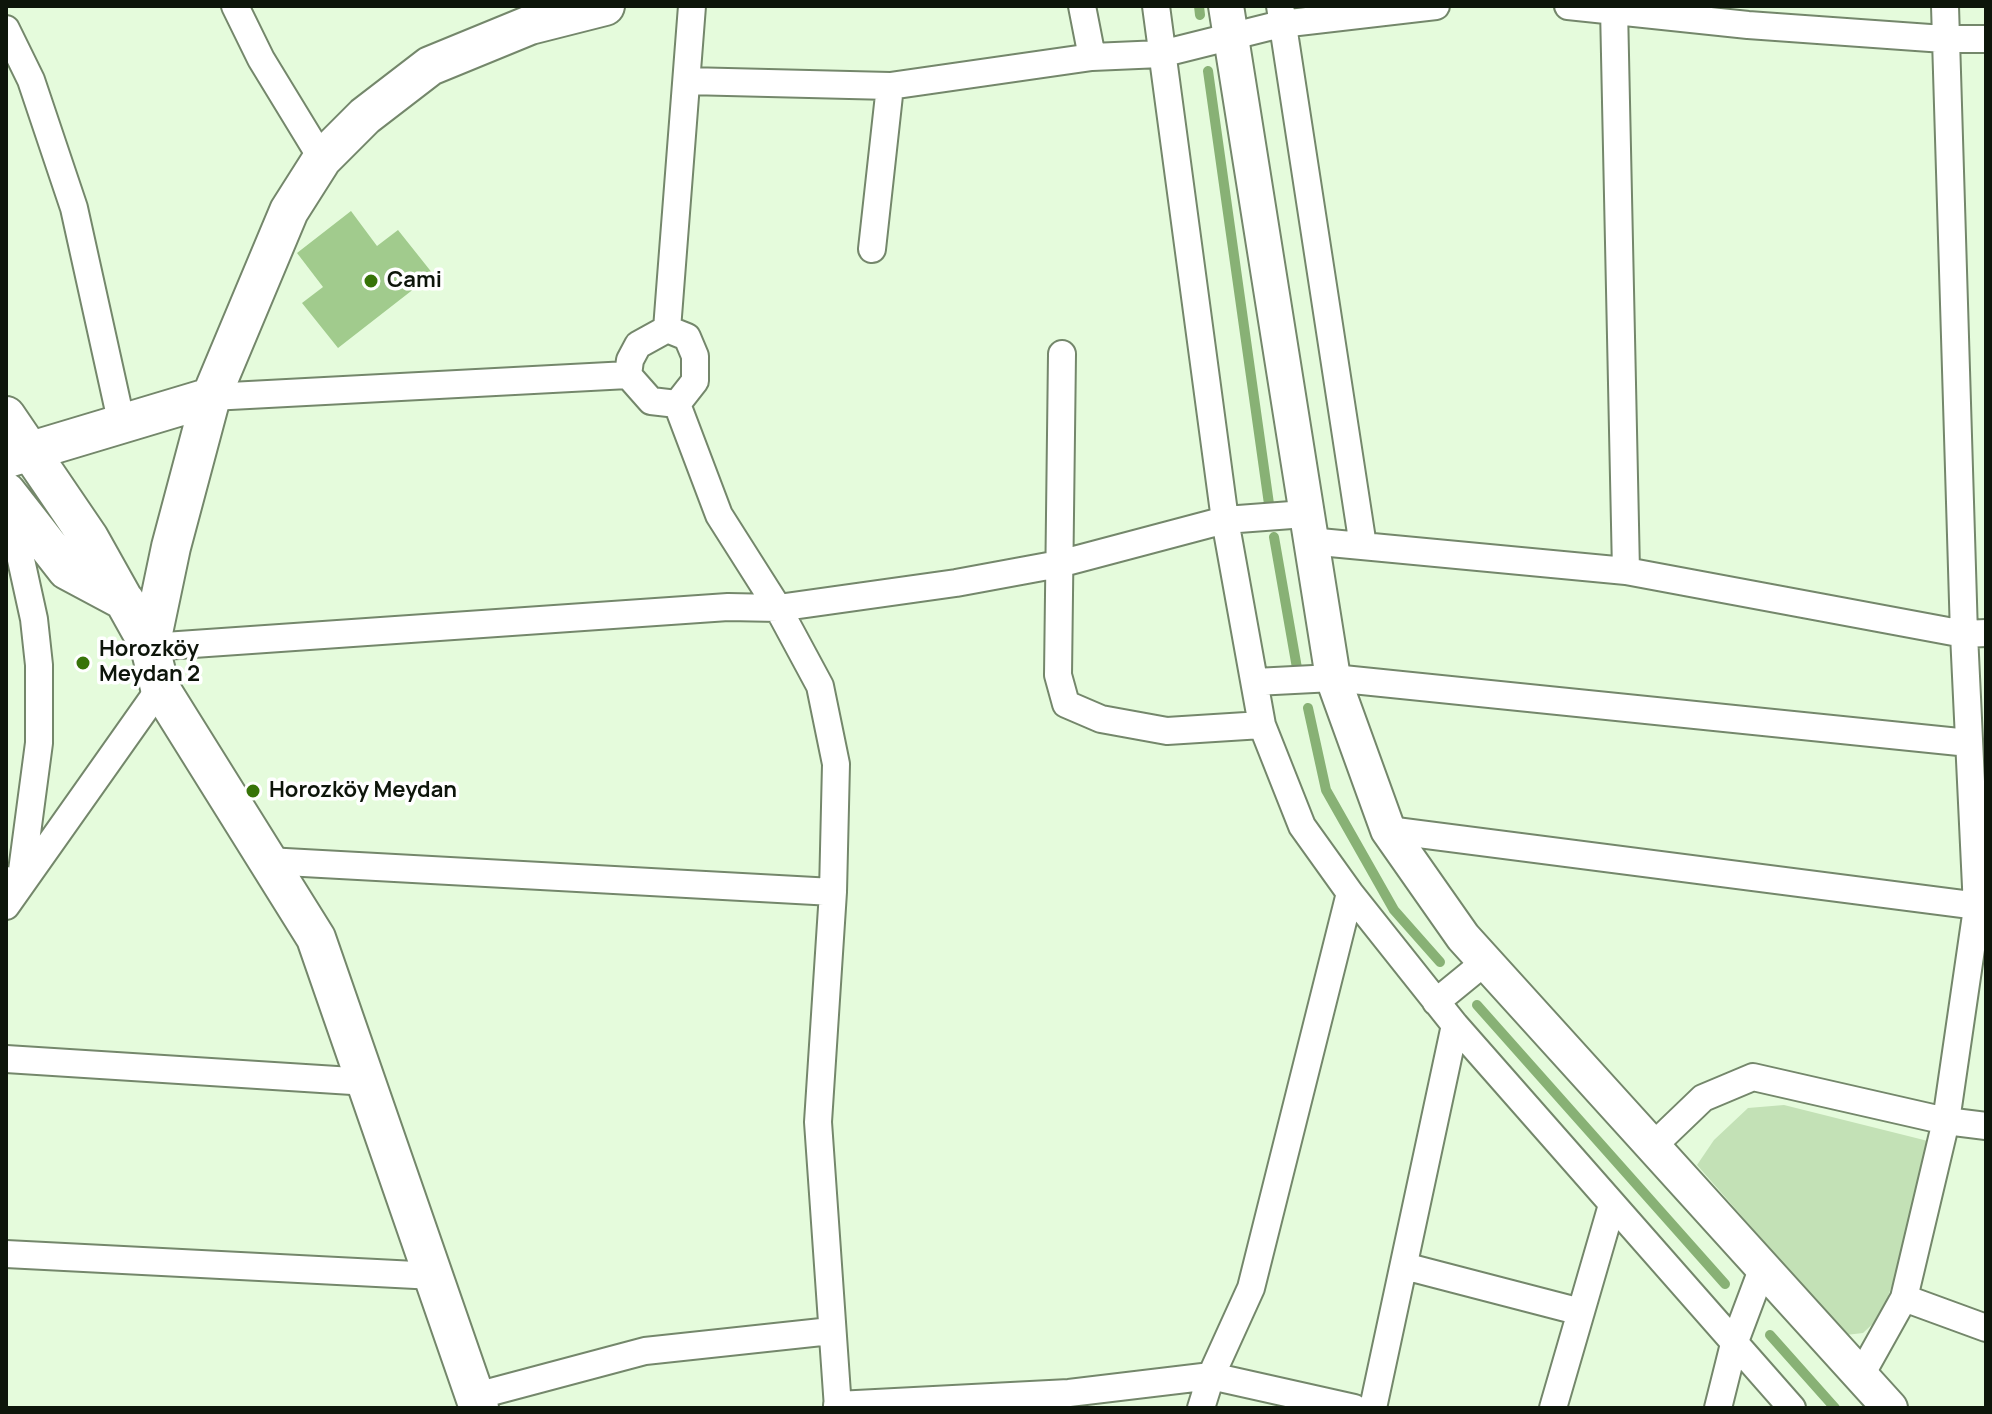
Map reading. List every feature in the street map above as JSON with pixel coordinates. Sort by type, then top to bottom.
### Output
[{"type":"main road","points":[[150,647],[171,547],[211,397],[289,211],[322,159],[365,116],[430,66],[531,16],[605,6]]},
{"type":"main road","points":[[19,454],[211,397]]},
{"type":"main road","points":[[6,416],[19,454],[125,601],[150,647],[160,688],[316,938],[477,1402]]},
{"type":"main road","points":[[6,493],[67,570],[125,601]]},
{"type":"street","points":[[235,6],[261,59],[322,159]]},
{"type":"street","points":[[667,329],[692,6]]},
{"type":"street","points":[[1082,6],[1092,57]]},
{"type":"street","points":[[1156,6],[1225,520],[1262,725],[1302,826],[1350,893],[1455,1025],[1792,1408]]},
{"type":"street","points":[[687,81],[890,86],[1092,57],[1161,54],[1229,21],[1436,6]]},
{"type":"street","points":[[1568,6],[1614,8],[1748,25],[1944,39],[1986,39]]},
{"type":"street","points":[[1861,1375],[1904,1298],[1946,1121],[1981,908],[1969,743],[1975,633],[1944,39],[1945,6]]},
{"type":"street","points":[[1614,8],[1626,571]]},
{"type":"street","points":[[1280,15],[1363,546]]},
{"type":"street","points":[[1229,21],[1333,678],[1388,830],[1463,937],[1890,1408]]},
{"type":"street","points":[[6,29],[31,80],[74,208],[122,425]]},
{"type":"street","points":[[872,249],[890,86]]},
{"type":"street","points":[[667,329],[638,345],[630,360],[628,375],[651,401],[677,404]]},
{"type":"street","points":[[667,329],[687,337],[695,356],[695,381],[677,404]]},
{"type":"street","points":[[1062,354],[1058,675],[1066,704],[1101,719],[1167,731],[1262,725]]},
{"type":"street","points":[[211,397],[628,375]]},
{"type":"street","points":[[677,404],[719,515],[778,608],[820,686],[836,764],[833,892],[818,1122],[838,1407],[1069,1393],[1211,1376],[1354,1408]]},
{"type":"street","points":[[6,493],[21,549],[39,665],[39,743],[11,891]]},
{"type":"street","points":[[150,647],[728,607],[778,608],[956,583],[1059,564],[1225,520],[1307,528],[1363,546],[1626,571],[1975,633]]},
{"type":"street","points":[[1255,682],[1333,678],[1969,743]]},
{"type":"street","points":[[11,891],[160,688]]},
{"type":"street","points":[[1388,830],[1981,908]]},
{"type":"street","points":[[267,861],[833,892]]},
{"type":"street","points":[[1201,1408],[1211,1376],[1251,1288],[1350,893]]},
{"type":"street","points":[[1436,1002],[1485,962]]},
{"type":"street","points":[[1373,1408],[1455,1025]]},
{"type":"street","points":[[6,1059],[368,1082]]},
{"type":"street","points":[[1653,1146],[1703,1098],[1753,1077],[1946,1121],[1986,1126]]},
{"type":"street","points":[[1553,1408],[1612,1205]]},
{"type":"street","points":[[6,1254],[435,1276]]},
{"type":"street","points":[[1404,1266],[1581,1312]]},
{"type":"street","points":[[1718,1408],[1734,1344],[1763,1267]]},
{"type":"street","points":[[1904,1298],[1986,1328]]},
{"type":"street","points":[[477,1402],[645,1351],[831,1331]]},
{"type":"green space","points":[[1784,1105],[1928,1141],[1897,1271],[1881,1316],[1863,1333],[1846,1335],[1697,1165],[1714,1140],[1748,1108]]},
{"type":"building","name":"Cami","points":[[351,211],[377,246],[398,230],[433,274],[338,348],[302,303],[323,287],[297,253]]},
{"type":"waterway","points":[[1199,6],[1200,15]]},
{"type":"waterway","points":[[1208,71],[1269,504]]},
{"type":"waterway","points":[[1274,537],[1297,668]]},
{"type":"waterway","points":[[1308,708],[1326,790],[1394,910],[1440,962]]},
{"type":"waterway","points":[[1477,1005],[1725,1284]]},
{"type":"waterway","points":[[1770,1335],[1835,1408]]},
{"type":"place","name":"Cami","points":[[371,281]]},
{"type":"place","name":"Horozköy Meydan 2","points":[[83,663]]},
{"type":"place","name":"Horozköy Meydan","points":[[253,791]]}]
